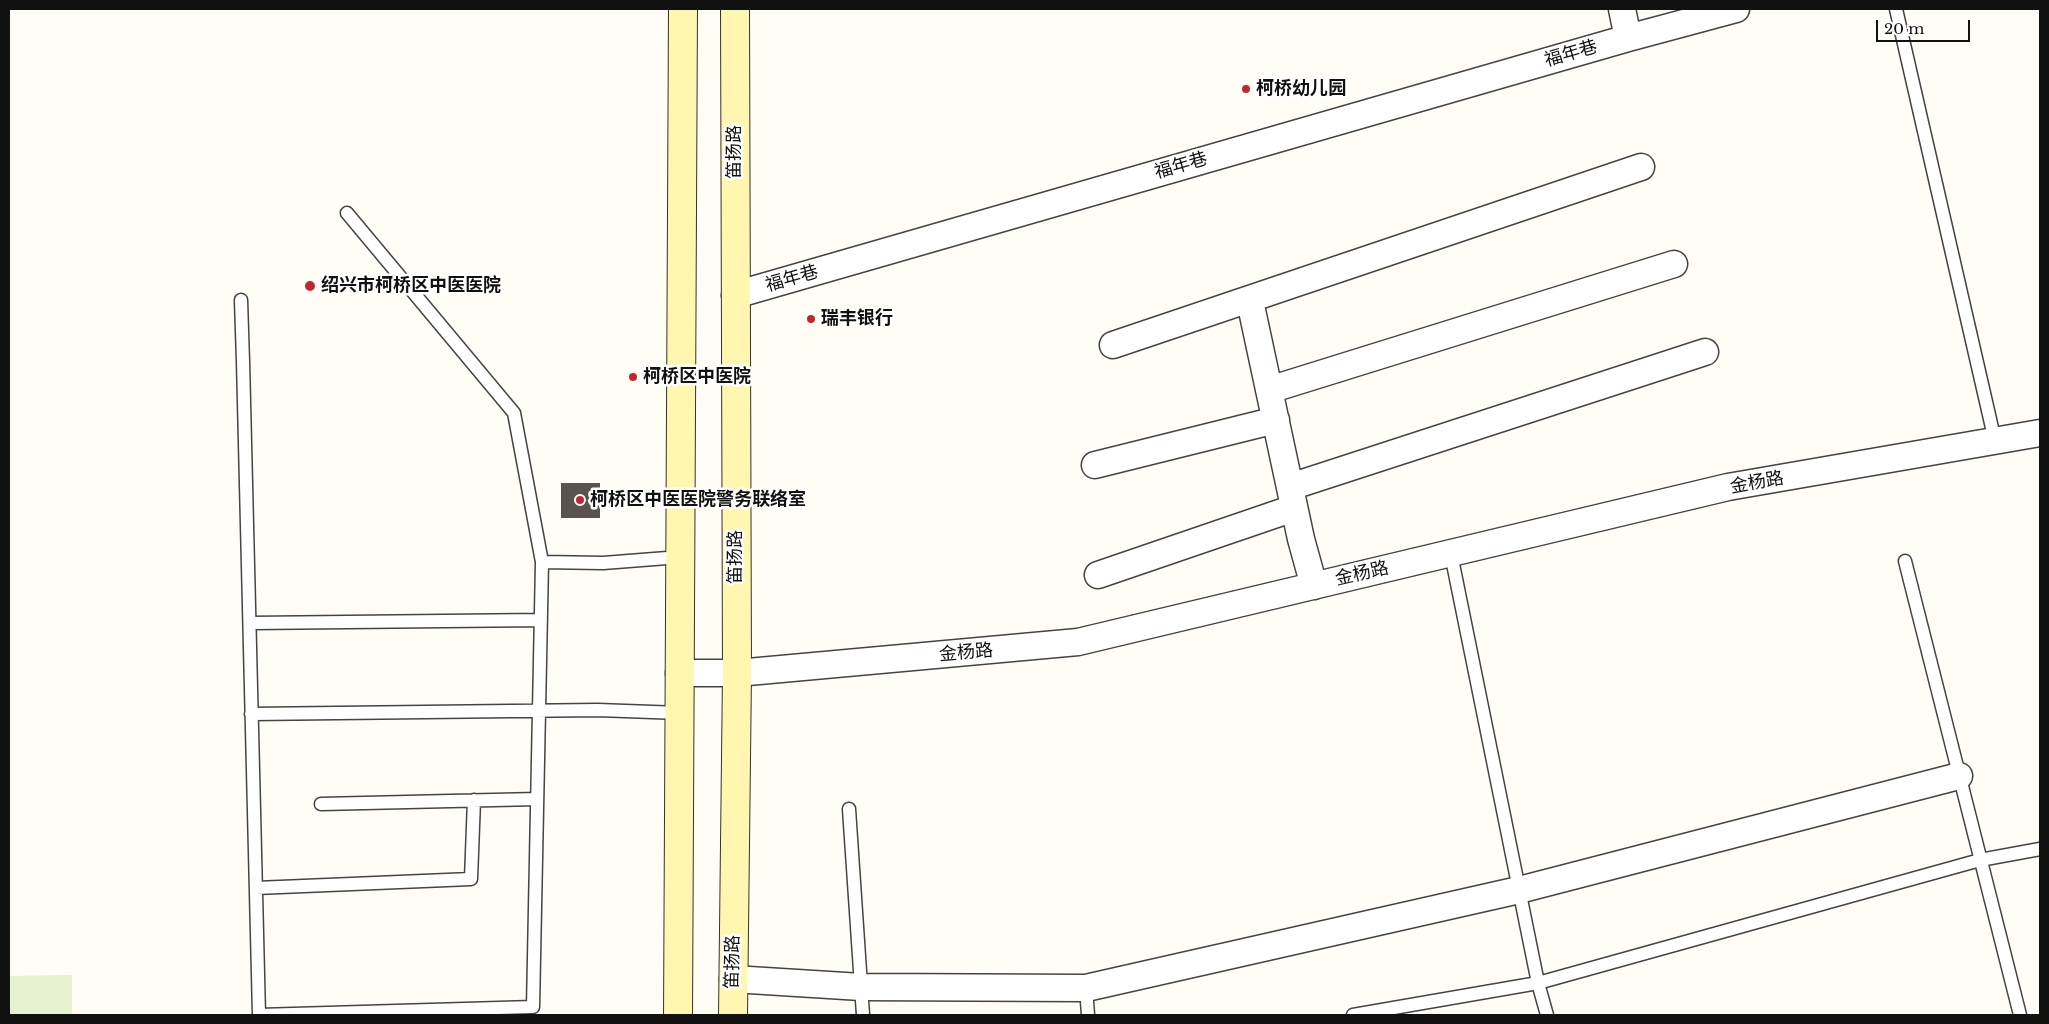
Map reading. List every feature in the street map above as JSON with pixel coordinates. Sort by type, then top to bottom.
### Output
[{"type":"street","points":[[678,1015],[682,9]]},
{"type":"street","name":"笛扬路","points":[[733,1015],[737,674],[735,9]]},
{"type":"street","points":[[1622,9],[1628,38]]},
{"type":"street","name":"福年巷","points":[[735,295],[1628,38],[1736,9]]},
{"type":"street","points":[[1113,345],[1641,167]]},
{"type":"street","points":[[1269,390],[1674,264]]},
{"type":"street","points":[[1250,300],[1301,539],[1314,586]]},
{"type":"street","points":[[1098,574],[1292,498],[1705,352]]},
{"type":"street","points":[[1095,465],[1276,420]]},
{"type":"street","name":"金杨路","points":[[679,673],[737,674],[1078,642],[1728,487],[2040,434]]},
{"type":"street","points":[[733,979],[861,987],[1086,988],[1519,890],[1959,776]]},
{"type":"lane","points":[[1896,9],[1995,441]]},
{"type":"lane","points":[[241,300],[251,623],[251,714],[259,1015],[533,1007],[542,562],[514,413],[347,213]]},
{"type":"lane","points":[[1451,554],[1538,983],[1547,1015]]},
{"type":"lane","points":[[542,562],[603,563],[680,557]]},
{"type":"lane","points":[[1905,561],[2020,1015]]},
{"type":"lane","points":[[251,623],[541,620]]},
{"type":"lane","points":[[251,714],[598,710],[680,713]]},
{"type":"lane","points":[[321,804],[537,799]]},
{"type":"lane","points":[[256,888],[471,880],[474,800]]},
{"type":"lane","points":[[849,809],[863,1015]]},
{"type":"lane","points":[[1353,1015],[1538,983],[1980,860],[2040,849]]},
{"type":"lane","points":[[1086,988],[1088,1015]]},
{"type":"green space","points":[[72,975],[72,1015],[9,1015],[9,976]]},
{"type":"building","name":"柯桥区中医医院警务联络室","points":[[561,483],[600,483],[600,518],[561,518]]},
{"type":"place","name":"柯桥幼儿园","points":[[1246,89]]},
{"type":"place","name":"绍兴市柯桥区中医医院","points":[[310,286]]},
{"type":"place","name":"瑞丰银行","points":[[811,319]]},
{"type":"place","name":"柯桥区中医院","points":[[633,377]]},
{"type":"place","name":"柯桥区中医医院警务联络室","points":[[580,500]]}]
